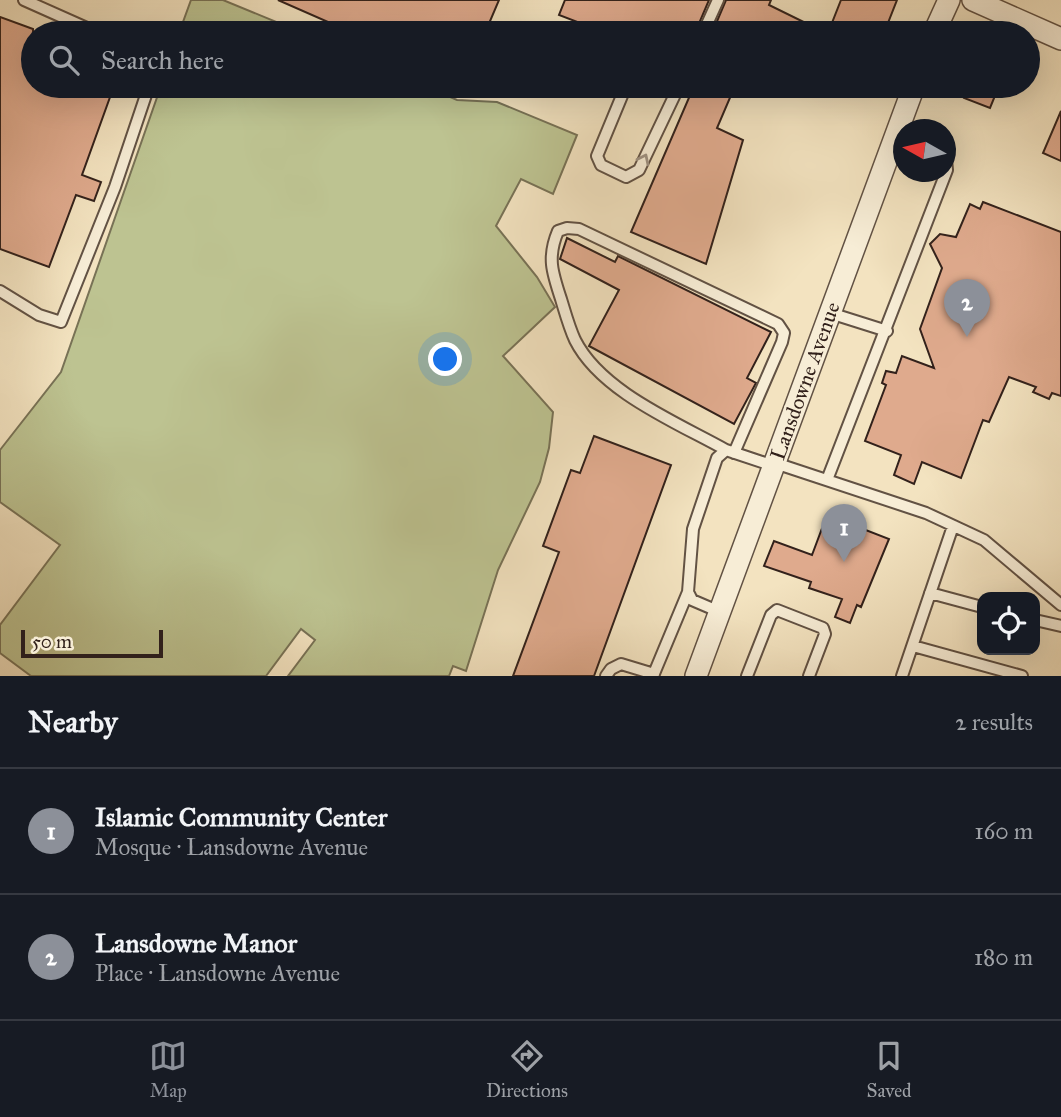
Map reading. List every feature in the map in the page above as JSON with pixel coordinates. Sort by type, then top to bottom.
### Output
[{"type":"street","points":[[939,21],[949,0]]},
{"type":"street","points":[[973,0],[1019,21]]},
{"type":"street","points":[[1040,30],[1061,40]]},
{"type":"street","name":"Lansdowne Avenue","points":[[905,119],[911,98]]},
{"type":"street","name":"Lansdowne Avenue","points":[[698,676],[830,313],[893,156]]},
{"type":"lane","points":[[24,0],[71,21]]},
{"type":"lane","points":[[708,21],[718,0]]},
{"type":"lane","points":[[0,291],[39,315],[61,322],[115,187],[145,98]]},
{"type":"lane","points":[[621,98],[597,156],[601,165],[626,177],[639,170],[673,98]]},
{"type":"lane","points":[[827,481],[943,182]]},
{"type":"lane","points":[[607,676],[611,669],[621,664],[653,675],[688,592],[695,520],[717,458],[730,452],[784,333],[778,324],[579,229],[567,228],[558,231],[550,250],[552,265],[576,341],[598,369],[631,397],[730,452],[926,513],[984,540],[1061,605]]},
{"type":"lane","points":[[830,313],[887,331]]},
{"type":"lane","points":[[902,676],[953,526]]},
{"type":"lane","points":[[688,592],[692,600],[720,612]]},
{"type":"lane","points":[[930,593],[977,606]]},
{"type":"lane","points":[[747,676],[771,615],[778,610],[823,628],[825,634],[809,676]]},
{"type":"lane","points":[[1040,621],[1061,626]]},
{"type":"lane","points":[[913,646],[1022,676]]},
{"type":"green space","points":[[191,0],[223,0],[274,21],[183,21]]},
{"type":"green space","points":[[157,98],[452,98],[497,102],[577,135],[553,194],[521,179],[496,226],[537,277],[555,307],[503,356],[553,412],[549,448],[540,482],[498,570],[466,671],[453,666],[449,676],[288,676],[315,640],[301,629],[266,676],[31,676],[0,653],[0,625],[60,545],[0,502],[0,450],[61,372]]},
{"type":"building","points":[[278,0],[499,0],[490,21],[326,21]]},
{"type":"building","points":[[565,0],[709,0],[700,21],[575,21],[559,15]]},
{"type":"building","points":[[726,0],[771,0],[769,5],[802,21],[717,21]]},
{"type":"building","points":[[841,0],[897,0],[889,21],[833,21]]},
{"type":"building","points":[[0,17],[21,25],[21,98],[110,98],[82,175],[101,182],[94,201],[76,195],[49,267],[0,249]]},
{"type":"building","points":[[689,98],[730,98],[717,128],[743,140],[706,264],[631,232]]},
{"type":"building","points":[[964,98],[994,98],[990,108]]},
{"type":"building","points":[[1061,111],[1061,161],[1043,153]]},
{"type":"building","points":[[983,202],[1061,232],[1061,396],[1052,393],[1049,399],[1033,392],[1036,387],[1009,377],[989,422],[983,420],[961,478],[922,462],[914,484],[894,475],[901,455],[865,441],[886,385],[882,383],[886,371],[896,373],[902,356],[934,368],[920,329],[942,268],[930,244],[940,234],[956,237],[970,204],[980,209]]},
{"type":"building","points":[[567,238],[615,262],[618,256],[771,332],[747,378],[756,383],[734,424],[589,346],[619,290],[560,259]]},
{"type":"building","points":[[594,436],[671,465],[594,676],[513,676],[559,552],[543,546],[571,470],[580,473]]},
{"type":"building","points":[[827,515],[889,539],[861,607],[857,605],[850,623],[835,617],[842,599],[809,588],[811,582],[764,566],[774,541],[812,555]]},
{"type":"place","name":"Lansdowne Manor","points":[[967,337]]},
{"type":"place","name":"Islamic Community Center","points":[[844,562]]}]
